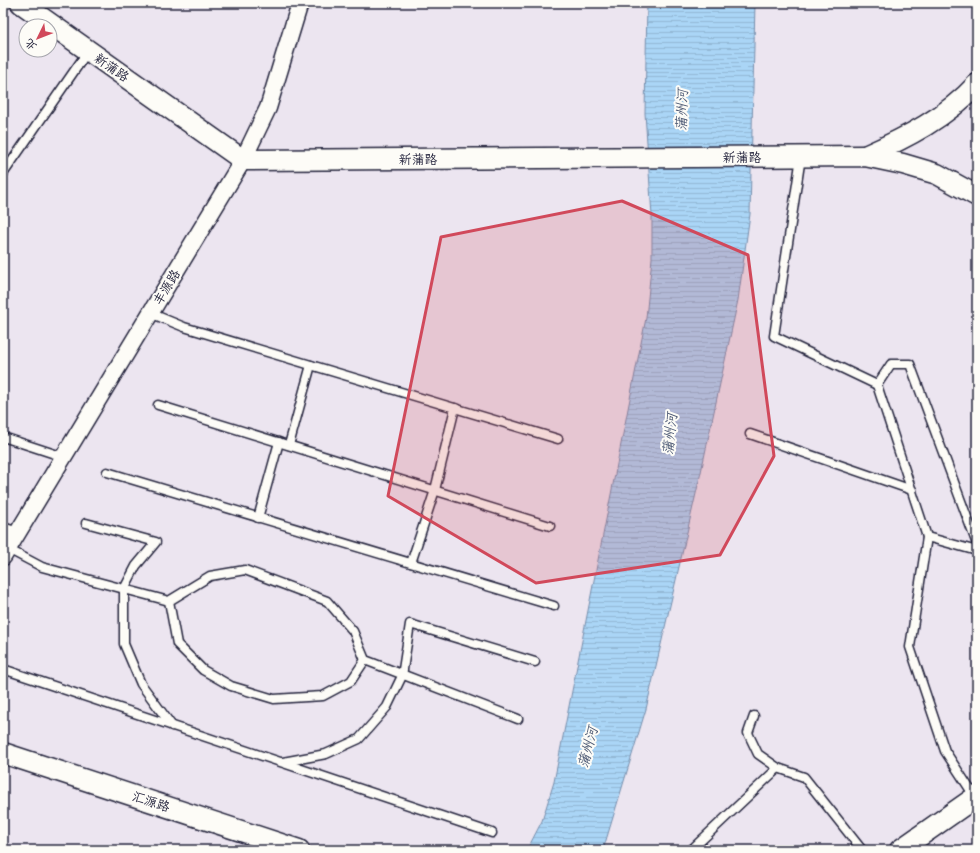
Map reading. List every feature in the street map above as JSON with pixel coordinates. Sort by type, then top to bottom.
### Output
[{"type":"street","name":"新蒲路","points":[[21,3],[243,160],[865,156],[903,164],[937,174],[977,196]]},
{"type":"street","name":"丰源路","points":[[6,553],[10,529],[64,457],[243,160],[268,108],[300,3]]},
{"type":"street","name":"新蒲路","points":[[865,156],[898,142],[930,123],[970,92],[977,84]]},
{"type":"street","name":"汇源路","points":[[3,753],[299,850]]},
{"type":"street","points":[[900,850],[976,796]]},
{"type":"lane","points":[[3,174],[88,50]]},
{"type":"lane","points":[[802,157],[774,336],[877,385],[927,537],[910,647],[945,751],[976,796]]},
{"type":"lane","points":[[150,313],[184,327],[558,440]]},
{"type":"lane","points":[[877,385],[891,364],[910,364],[977,544]]},
{"type":"lane","points":[[289,445],[311,365]]},
{"type":"lane","points":[[158,405],[550,526]]},
{"type":"lane","points":[[411,564],[435,490],[455,408]]},
{"type":"lane","points":[[750,434],[912,490]]},
{"type":"lane","points":[[3,437],[64,457]]},
{"type":"lane","points":[[258,518],[279,442]]},
{"type":"lane","points":[[107,472],[554,606]]},
{"type":"lane","points":[[86,523],[156,542],[136,566],[124,589],[124,644],[141,684],[172,726]]},
{"type":"lane","points":[[927,537],[977,551]]},
{"type":"lane","points":[[6,553],[42,567],[169,601],[210,576],[245,570],[327,601],[353,631],[365,660],[402,676],[518,718]]},
{"type":"lane","points":[[169,601],[177,644],[202,670],[231,686],[266,697],[274,699],[323,696],[351,681],[365,660]]},
{"type":"lane","points":[[281,762],[326,754],[359,739],[387,707],[402,676],[410,624],[535,662]]},
{"type":"lane","points":[[3,669],[492,834]]},
{"type":"lane","points":[[754,716],[748,733],[758,754],[778,768],[804,777],[862,850]]},
{"type":"lane","points":[[691,850],[778,768]]},
{"type":"highlighted area","points":[[622,201],[748,255],[774,456],[720,555],[536,583],[388,496],[441,237]]},
{"type":"water","name":"蒲州河","points":[[647,3],[755,3],[750,214],[738,300],[701,472],[646,709],[603,850],[527,850],[542,821],[554,782],[646,318],[652,258],[652,216],[645,113]]}]
